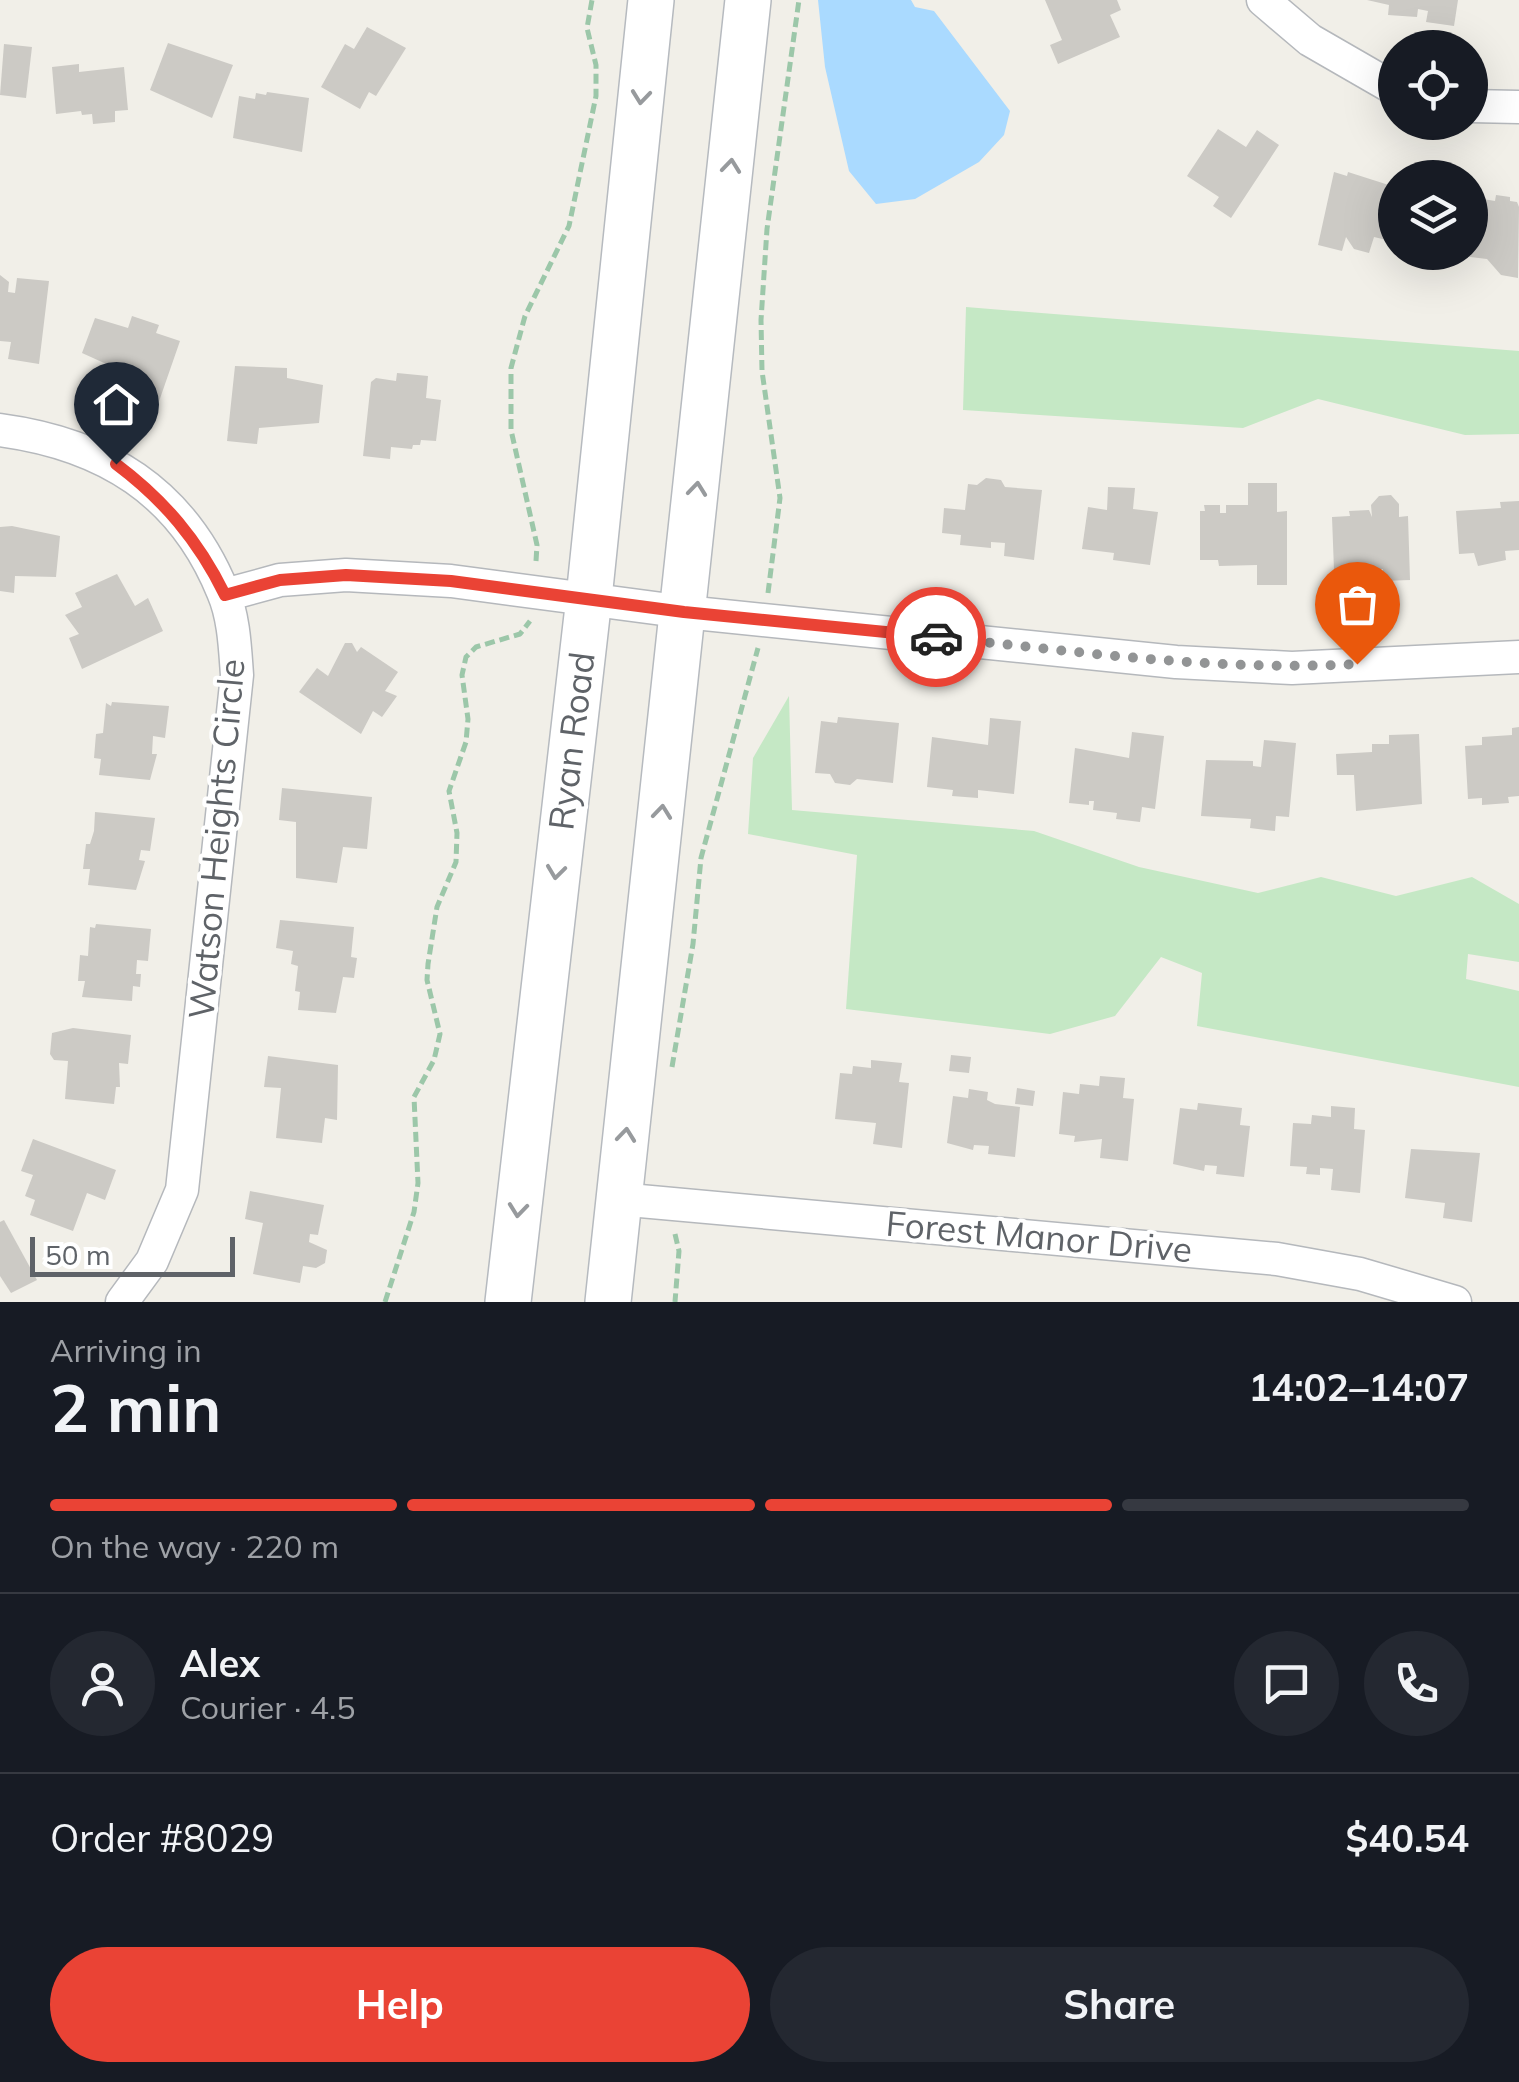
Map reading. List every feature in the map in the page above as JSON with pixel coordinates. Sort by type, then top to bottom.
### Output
[{"type":"main road","name":"Ryan Road","points":[[508,1302],[590,598],[651,0]]},
{"type":"main road","points":[[608,1302],[748,0]]},
{"type":"street","points":[[1263,0],[1310,40],[1378,79]]},
{"type":"street","points":[[1488,106],[1519,107]]},
{"type":"street","name":"Watson Heights Circle","points":[[0,430],[56,440],[116,464],[152,492],[183,525],[225,595],[238,674],[182,1190],[170,1226],[152,1260],[122,1302]]},
{"type":"street","points":[[225,595],[280,580],[346,575],[535,591],[684,612],[1196,664],[1292,668],[1519,657]]},
{"type":"street","name":"Forest Manor Drive","points":[[618,1200],[1277,1258],[1360,1274],[1455,1302]]},
{"type":"path","points":[[385,1302],[414,1212],[418,1183],[414,1097],[434,1060],[440,1034],[428,964],[437,907],[456,862],[458,833],[449,791],[466,742],[468,719],[462,675],[466,658],[476,647],[520,634],[533,618],[537,545],[511,430],[509,388],[525,316],[569,226],[596,96],[596,65],[587,28],[592,0]]},
{"type":"path","points":[[671,1071],[694,944],[701,858],[764,620],[780,498],[762,371],[761,320],[767,229],[799,0]]},
{"type":"path","points":[[667,1204],[679,1251],[675,1302]]},
{"type":"green space","points":[[966,307],[1519,351],[1519,434],[1465,435],[1318,399],[1243,428],[963,410]]},
{"type":"green space","points":[[789,696],[792,810],[1034,831],[1139,867],[1258,893],[1321,877],[1396,896],[1472,877],[1519,904],[1519,962],[1468,954],[1466,979],[1519,991],[1519,1087],[1197,1026],[1202,973],[1161,957],[1115,1016],[1050,1034],[846,1009],[857,855],[748,834],[753,758]]},
{"type":"water","points":[[818,0],[911,0],[915,7],[934,11],[1010,111],[1004,135],[979,162],[915,199],[876,204],[849,171],[825,67]]},
{"type":"building","points":[[1045,0],[1117,0],[1121,10],[1110,15],[1120,37],[1058,64],[1050,45],[1062,40]]},
{"type":"building","points":[[1367,0],[1458,0],[1454,26],[1426,22],[1428,11],[1418,9],[1417,17],[1388,15],[1389,5]]},
{"type":"building","points":[[367,27],[406,48],[376,96],[369,92],[360,109],[321,87],[345,44],[354,49]]},
{"type":"building","points":[[168,43],[233,65],[212,118],[150,90]]},
{"type":"building","points":[[4,44],[32,47],[26,98],[0,95]]},
{"type":"building","points":[[79,64],[79,72],[124,67],[128,110],[115,111],[115,122],[93,124],[92,114],[82,115],[81,111],[56,114],[52,67]]},
{"type":"building","points":[[256,93],[309,98],[302,152],[233,138],[239,96],[255,99]]},
{"type":"building","points":[[1218,129],[1246,147],[1257,130],[1279,145],[1231,218],[1213,206],[1219,197],[1187,176]]},
{"type":"building","points":[[1334,172],[1378,182],[1378,238],[1374,237],[1369,253],[1354,249],[1346,237],[1342,251],[1318,245]]},
{"type":"building","points":[[1496,195],[1510,197],[1519,207],[1518,278],[1501,275],[1488,260],[1488,200],[1495,201]]},
{"type":"building","points":[[0,275],[9,282],[8,292],[15,293],[17,278],[49,281],[39,364],[8,359],[11,342],[0,341]]},
{"type":"building","points":[[132,316],[159,325],[156,333],[180,341],[156,410],[129,400],[134,386],[121,380],[124,372],[82,353],[95,318],[128,328]]},
{"type":"building","points":[[235,366],[287,368],[287,378],[323,385],[319,423],[259,428],[257,444],[227,441]]},
{"type":"building","points":[[397,373],[428,376],[426,398],[441,400],[436,441],[421,440],[412,449],[391,447],[390,459],[363,456],[371,382],[376,378],[396,381]]},
{"type":"building","points":[[986,478],[1001,480],[1005,487],[1042,490],[1034,560],[1004,556],[1005,543],[991,542],[991,548],[960,545],[961,535],[942,533],[944,508],[965,510],[968,484],[977,485]]},
{"type":"building","points":[[1248,483],[1277,483],[1277,512],[1287,511],[1287,585],[1257,585],[1257,565],[1219,566],[1218,560],[1200,560],[1200,511],[1205,511],[1204,505],[1220,505],[1220,513],[1226,513],[1226,505],[1248,505]]},
{"type":"building","points":[[1108,487],[1135,488],[1133,509],[1158,512],[1150,565],[1113,560],[1114,553],[1082,549],[1088,507],[1107,510]]},
{"type":"building","points":[[1391,495],[1399,504],[1399,517],[1408,516],[1410,580],[1383,581],[1383,569],[1334,570],[1332,517],[1369,510],[1372,517],[1371,505],[1379,496]]},
{"type":"building","points":[[1519,501],[1519,550],[1505,551],[1506,560],[1478,566],[1474,553],[1459,554],[1456,511],[1501,508],[1500,502]]},
{"type":"building","points":[[0,527],[60,536],[56,577],[15,576],[14,593],[0,591]]},
{"type":"building","points":[[117,574],[135,606],[148,598],[163,631],[82,669],[69,638],[79,634],[65,615],[82,607],[75,593]]},
{"type":"building","points":[[345,643],[352,643],[357,652],[361,647],[398,672],[385,691],[397,696],[382,717],[373,711],[361,734],[299,692],[317,668],[328,676]]},
{"type":"building","points":[[112,702],[169,706],[165,738],[153,736],[152,754],[157,754],[150,780],[99,775],[101,759],[94,758],[96,734],[103,733],[106,703],[111,706]]},
{"type":"building","points":[[838,717],[899,723],[893,783],[857,779],[850,785],[835,783],[830,774],[815,773],[821,721],[837,723]]},
{"type":"building","points":[[990,718],[1021,721],[1014,794],[978,790],[978,798],[952,796],[953,790],[927,787],[932,737],[988,745]]},
{"type":"building","points":[[1519,727],[1519,796],[1508,797],[1509,803],[1482,805],[1482,798],[1468,799],[1465,746],[1482,745],[1482,737],[1512,735],[1512,728]]},
{"type":"building","points":[[1132,732],[1164,736],[1155,809],[1142,807],[1140,822],[1116,819],[1117,813],[1093,810],[1094,801],[1089,801],[1089,805],[1069,803],[1075,748],[1129,758]]},
{"type":"building","points":[[1419,734],[1422,804],[1356,811],[1354,775],[1337,775],[1336,754],[1372,752],[1372,744],[1389,744],[1389,735]]},
{"type":"building","points":[[1264,740],[1296,743],[1289,817],[1276,816],[1275,831],[1250,828],[1251,819],[1201,816],[1206,760],[1253,761],[1253,766],[1261,767]]},
{"type":"building","points":[[282,788],[372,797],[367,849],[343,847],[337,883],[296,878],[296,822],[279,820]]},
{"type":"building","points":[[95,812],[155,818],[150,851],[141,850],[139,860],[145,861],[136,890],[88,885],[90,869],[83,869]]},
{"type":"building","points":[[280,920],[354,927],[354,978],[343,977],[336,1013],[298,1010],[298,966],[291,964],[293,951],[276,948]]},
{"type":"building","points":[[96,924],[151,929],[148,961],[137,960],[140,987],[133,986],[132,1001],[82,997],[85,981],[78,981],[80,955],[88,956],[90,927],[95,928]]},
{"type":"building","points":[[73,1028],[131,1035],[128,1064],[119,1063],[120,1087],[116,1087],[114,1104],[65,1099],[68,1061],[54,1060],[50,1054],[52,1033]]},
{"type":"building","points":[[951,1055],[971,1057],[969,1073],[949,1071]]},
{"type":"building","points":[[268,1056],[338,1065],[337,1120],[325,1118],[322,1143],[276,1138],[281,1088],[264,1087]]},
{"type":"building","points":[[871,1060],[902,1063],[899,1082],[909,1083],[902,1148],[873,1144],[876,1123],[835,1119],[840,1073],[852,1074],[853,1066],[871,1068]]},
{"type":"building","points":[[1100,1076],[1125,1078],[1123,1098],[1134,1099],[1128,1161],[1100,1158],[1102,1139],[1074,1142],[1075,1136],[1059,1134],[1063,1092],[1079,1094],[1080,1084],[1099,1086]]},
{"type":"building","points":[[1017,1088],[1035,1091],[1033,1106],[1015,1104]]},
{"type":"building","points":[[969,1089],[988,1092],[987,1100],[995,1104],[1020,1107],[1015,1157],[988,1154],[989,1146],[974,1145],[973,1150],[947,1143],[953,1096],[968,1098]]},
{"type":"building","points":[[1198,1103],[1242,1108],[1240,1125],[1250,1126],[1244,1177],[1216,1174],[1217,1166],[1205,1165],[1204,1171],[1173,1164],[1180,1108],[1197,1110]]},
{"type":"building","points":[[1331,1106],[1355,1108],[1354,1129],[1365,1130],[1360,1193],[1331,1190],[1333,1169],[1320,1168],[1320,1175],[1306,1174],[1307,1167],[1290,1166],[1293,1123],[1311,1124],[1312,1115],[1331,1117]]},
{"type":"building","points":[[33,1139],[116,1170],[105,1200],[87,1193],[73,1231],[30,1215],[35,1200],[25,1196],[33,1175],[21,1171]]},
{"type":"building","points":[[1411,1149],[1480,1153],[1472,1222],[1443,1218],[1445,1203],[1405,1198]]},
{"type":"building","points":[[250,1191],[324,1205],[318,1235],[310,1234],[309,1242],[327,1250],[325,1263],[316,1268],[303,1266],[300,1283],[253,1274],[263,1223],[245,1219]]},
{"type":"building","points":[[4,1220],[37,1280],[11,1293],[0,1276],[0,1222]]},
{"type":"way so far","points":[[936,637],[1176,662],[1292,668],[1357,664]]},
{"type":"route","points":[[116,464],[152,492],[183,525],[225,595],[280,580],[346,575],[451,581],[684,612],[936,637]]}]
